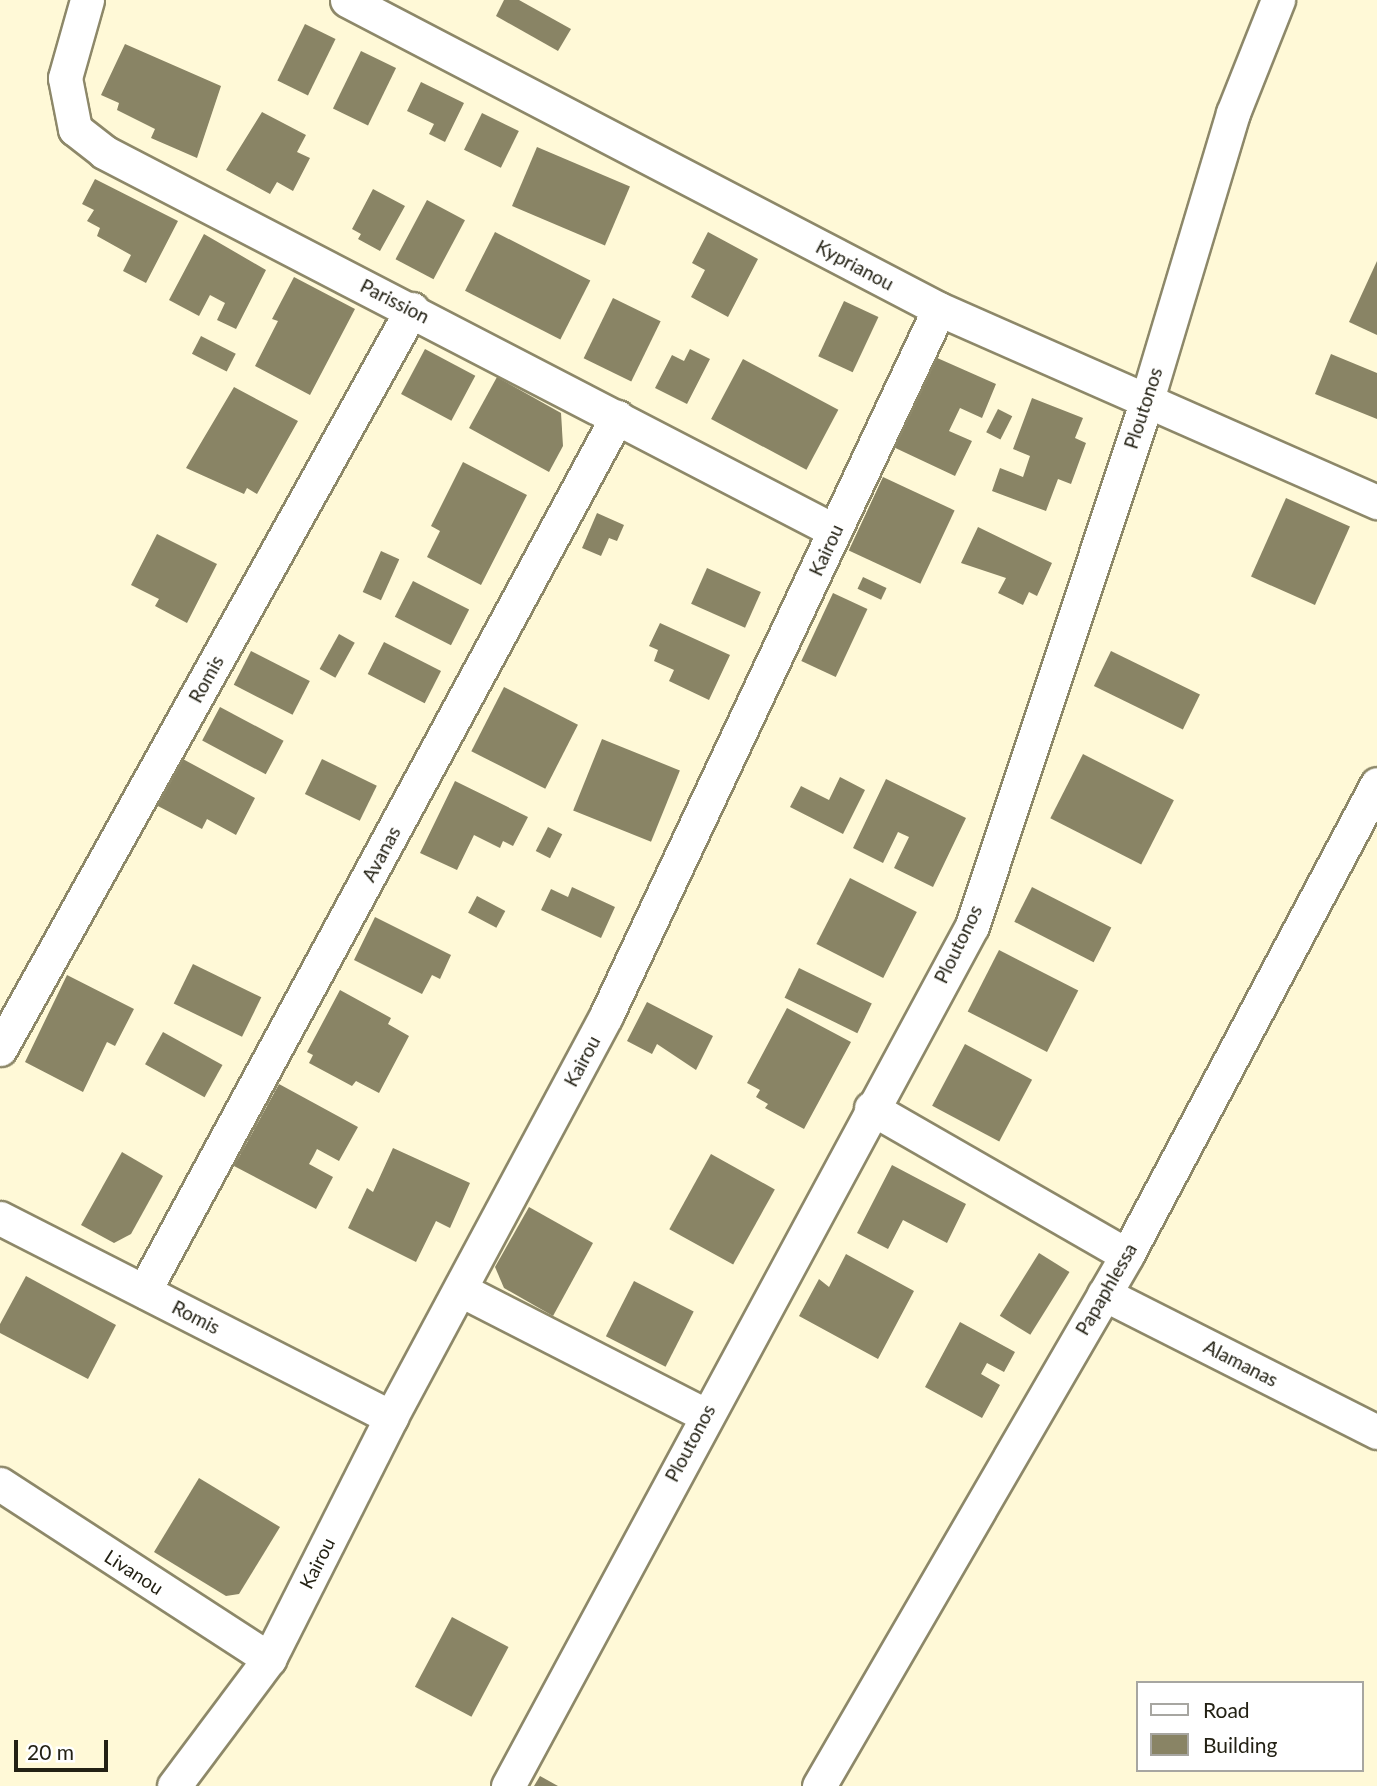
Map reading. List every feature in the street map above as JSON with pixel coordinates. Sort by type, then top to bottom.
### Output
[{"type":"street","name":"Parission","points":[[87,0],[65,78],[75,129],[104,152],[412,309],[835,531]]},
{"type":"street","name":"Kyprianou","points":[[347,0],[939,309],[1377,502]]},
{"type":"street","name":"Ploutonos","points":[[508,1786],[705,1415],[972,926],[1146,402],[1233,113],[1278,0]]},
{"type":"street","name":"Romis","points":[[0,1049],[412,309]]},
{"type":"street","name":"Kairou","points":[[174,1786],[269,1659],[391,1417],[606,1016],[939,309]]},
{"type":"street","name":"Avanas","points":[[144,1291],[617,417]]},
{"type":"street","name":"Papaphlessa","points":[[819,1786],[1127,1255],[1377,784]]},
{"type":"street","points":[[871,1108],[1127,1255]]},
{"type":"street","name":"Romis","points":[[0,1218],[391,1417]]},
{"type":"street","points":[[461,1290],[705,1415]]},
{"type":"street","name":"Alamanas","points":[[1104,1294],[1377,1432]]},
{"type":"street","name":"Livanou","points":[[0,1484],[269,1659]]},
{"type":"building","points":[[504,0],[519,0],[571,29],[558,51],[496,16]]},
{"type":"building","points":[[305,24],[336,39],[308,96],[277,81]]},
{"type":"building","points":[[125,44],[221,86],[197,158],[151,138],[155,129],[117,110],[119,103],[101,95]]},
{"type":"building","points":[[361,51],[396,68],[368,126],[333,109]]},
{"type":"building","points":[[421,82],[464,103],[445,142],[429,134],[434,124],[407,111]]},
{"type":"building","points":[[262,112],[306,135],[297,152],[310,158],[293,191],[277,182],[270,194],[226,170]]},
{"type":"building","points":[[482,113],[519,131],[501,168],[464,150]]},
{"type":"building","points":[[537,147],[630,186],[605,245],[512,206]]},
{"type":"building","points":[[95,179],[178,221],[146,283],[123,271],[131,255],[97,236],[100,228],[87,221],[94,210],[82,204]]},
{"type":"building","points":[[373,189],[405,206],[380,251],[358,239],[361,234],[352,229]]},
{"type":"building","points":[[427,200],[465,220],[434,279],[396,259]]},
{"type":"building","points":[[495,232],[590,281],[560,339],[465,291]]},
{"type":"building","points":[[708,232],[758,259],[728,317],[691,297],[705,270],[692,263]]},
{"type":"building","points":[[204,234],[266,270],[236,329],[217,320],[225,303],[210,295],[199,316],[169,300]]},
{"type":"building","points":[[1377,261],[1377,335],[1349,322]]},
{"type":"building","points":[[294,277],[355,309],[310,395],[255,366],[278,321],[272,319]]},
{"type":"building","points":[[613,298],[661,321],[631,381],[584,358]]},
{"type":"building","points":[[844,301],[878,317],[853,372],[818,356]]},
{"type":"building","points":[[201,336],[236,354],[227,372],[192,354]]},
{"type":"building","points":[[425,349],[475,376],[451,421],[401,394]]},
{"type":"building","points":[[690,349],[710,359],[687,404],[655,388],[672,355],[684,361]]},
{"type":"building","points":[[1331,354],[1377,373],[1377,419],[1315,394]]},
{"type":"building","points":[[935,357],[996,384],[982,418],[960,408],[949,431],[972,441],[955,476],[889,445]]},
{"type":"building","points":[[743,359],[838,410],[806,470],[711,419]]},
{"type":"building","points":[[497,377],[561,413],[563,446],[549,472],[469,428]]},
{"type":"building","points":[[234,387],[298,421],[257,494],[247,488],[244,494],[186,468]]},
{"type":"building","points":[[1032,398],[1083,418],[1075,438],[1086,443],[1071,484],[1058,479],[1046,511],[992,491],[1000,468],[1023,477],[1030,456],[1013,449]]},
{"type":"building","points":[[998,409],[1012,416],[1000,439],[986,432]]},
{"type":"building","points":[[463,462],[527,495],[481,585],[427,557],[440,531],[431,526]]},
{"type":"building","points":[[883,477],[955,510],[920,584],[849,550]]},
{"type":"building","points":[[1286,498],[1350,526],[1315,605],[1251,577]]},
{"type":"building","points":[[597,513],[624,525],[617,541],[609,538],[601,556],[582,548]]},
{"type":"building","points":[[978,527],[1052,563],[1037,596],[1029,592],[1023,605],[998,593],[1006,578],[961,563]]},
{"type":"building","points":[[157,534],[217,564],[187,623],[155,606],[159,599],[131,585]]},
{"type":"building","points":[[381,551],[399,559],[381,600],[363,592]]},
{"type":"building","points":[[707,568],[761,592],[745,628],[691,604]]},
{"type":"building","points":[[863,577],[887,588],[881,600],[858,589]]},
{"type":"building","points":[[413,581],[469,610],[451,645],[395,617]]},
{"type":"building","points":[[833,593],[867,609],[836,677],[801,661]]},
{"type":"building","points":[[660,623],[730,655],[709,700],[669,681],[674,670],[654,661],[658,650],[649,646]]},
{"type":"building","points":[[339,634],[355,643],[335,678],[320,669]]},
{"type":"building","points":[[384,642],[441,671],[425,703],[368,674]]},
{"type":"building","points":[[251,651],[310,681],[293,715],[234,685]]},
{"type":"building","points":[[1111,651],[1200,694],[1183,729],[1094,686]]},
{"type":"building","points":[[504,687],[578,725],[545,789],[471,751]]},
{"type":"building","points":[[220,707],[284,741],[266,774],[202,741]]},
{"type":"building","points":[[602,739],[680,770],[651,842],[573,810]]},
{"type":"building","points":[[1083,754],[1174,800],[1141,864],[1050,818]]},
{"type":"building","points":[[181,758],[255,798],[236,835],[207,819],[202,829],[156,805]]},
{"type":"building","points":[[322,759],[377,786],[360,821],[305,794]]},
{"type":"building","points":[[840,777],[865,790],[843,834],[790,807],[801,786],[829,800]]},
{"type":"building","points":[[886,779],[966,818],[933,887],[894,868],[909,837],[898,832],[883,863],[853,848]]},
{"type":"building","points":[[455,781],[528,817],[513,846],[503,841],[500,848],[474,835],[457,870],[420,853]]},
{"type":"building","points":[[548,827],[562,834],[550,858],[536,851]]},
{"type":"building","points":[[850,878],[917,912],[883,978],[816,944]]},
{"type":"building","points":[[572,887],[615,907],[601,938],[541,910],[551,889],[568,897]]},
{"type":"building","points":[[1032,887],[1111,927],[1094,962],[1014,922]]},
{"type":"building","points":[[477,896],[505,911],[496,928],[468,913]]},
{"type":"building","points":[[375,917],[451,955],[440,979],[432,975],[422,994],[354,960]]},
{"type":"building","points":[[999,950],[1078,990],[1047,1052],[968,1011]]},
{"type":"building","points":[[193,964],[261,997],[242,1037],[174,1004]]},
{"type":"building","points":[[799,968],[872,1004],[857,1033],[785,998]]},
{"type":"building","points":[[67,975],[134,1009],[115,1046],[107,1042],[83,1092],[25,1062]]},
{"type":"building","points":[[340,990],[391,1018],[388,1024],[409,1036],[379,1093],[356,1081],[352,1086],[309,1063],[313,1055],[307,1052]]},
{"type":"building","points":[[647,1002],[713,1036],[696,1070],[657,1044],[652,1054],[627,1041]]},
{"type":"building","points":[[787,1008],[851,1042],[804,1129],[765,1108],[768,1104],[756,1097],[760,1090],[747,1083]]},
{"type":"building","points":[[163,1032],[222,1065],[205,1097],[145,1064]]},
{"type":"building","points":[[965,1044],[1032,1080],[999,1141],[932,1106]]},
{"type":"building","points":[[279,1084],[358,1127],[339,1161],[317,1149],[309,1164],[333,1177],[316,1209],[234,1166]]},
{"type":"building","points":[[393,1148],[470,1183],[450,1228],[436,1221],[416,1262],[348,1228],[367,1188],[373,1192]]},
{"type":"building","points":[[122,1152],[163,1176],[131,1234],[114,1243],[81,1225]]},
{"type":"building","points":[[711,1154],[775,1189],[733,1265],[669,1229]]},
{"type":"building","points":[[892,1165],[966,1204],[947,1243],[903,1220],[888,1249],[857,1233]]},
{"type":"building","points":[[529,1207],[593,1243],[553,1316],[504,1288],[495,1267]]},
{"type":"building","points":[[1039,1253],[1070,1272],[1030,1335],[1000,1316]]},
{"type":"building","points":[[846,1254],[914,1291],[878,1359],[799,1316],[819,1279],[829,1287]]},
{"type":"building","points":[[26,1276],[116,1325],[88,1379],[0,1333],[0,1324]]},
{"type":"building","points":[[634,1281],[694,1311],[666,1367],[606,1336]]},
{"type":"building","points":[[960,1322],[1015,1352],[1004,1372],[987,1363],[981,1374],[1000,1385],[982,1418],[925,1387]]},
{"type":"building","points":[[199,1478],[280,1527],[239,1594],[226,1596],[154,1552]]},
{"type":"building","points":[[452,1617],[509,1647],[471,1717],[415,1687]]},
{"type":"building","points":[[540,1776],[558,1786],[534,1786]]}]
